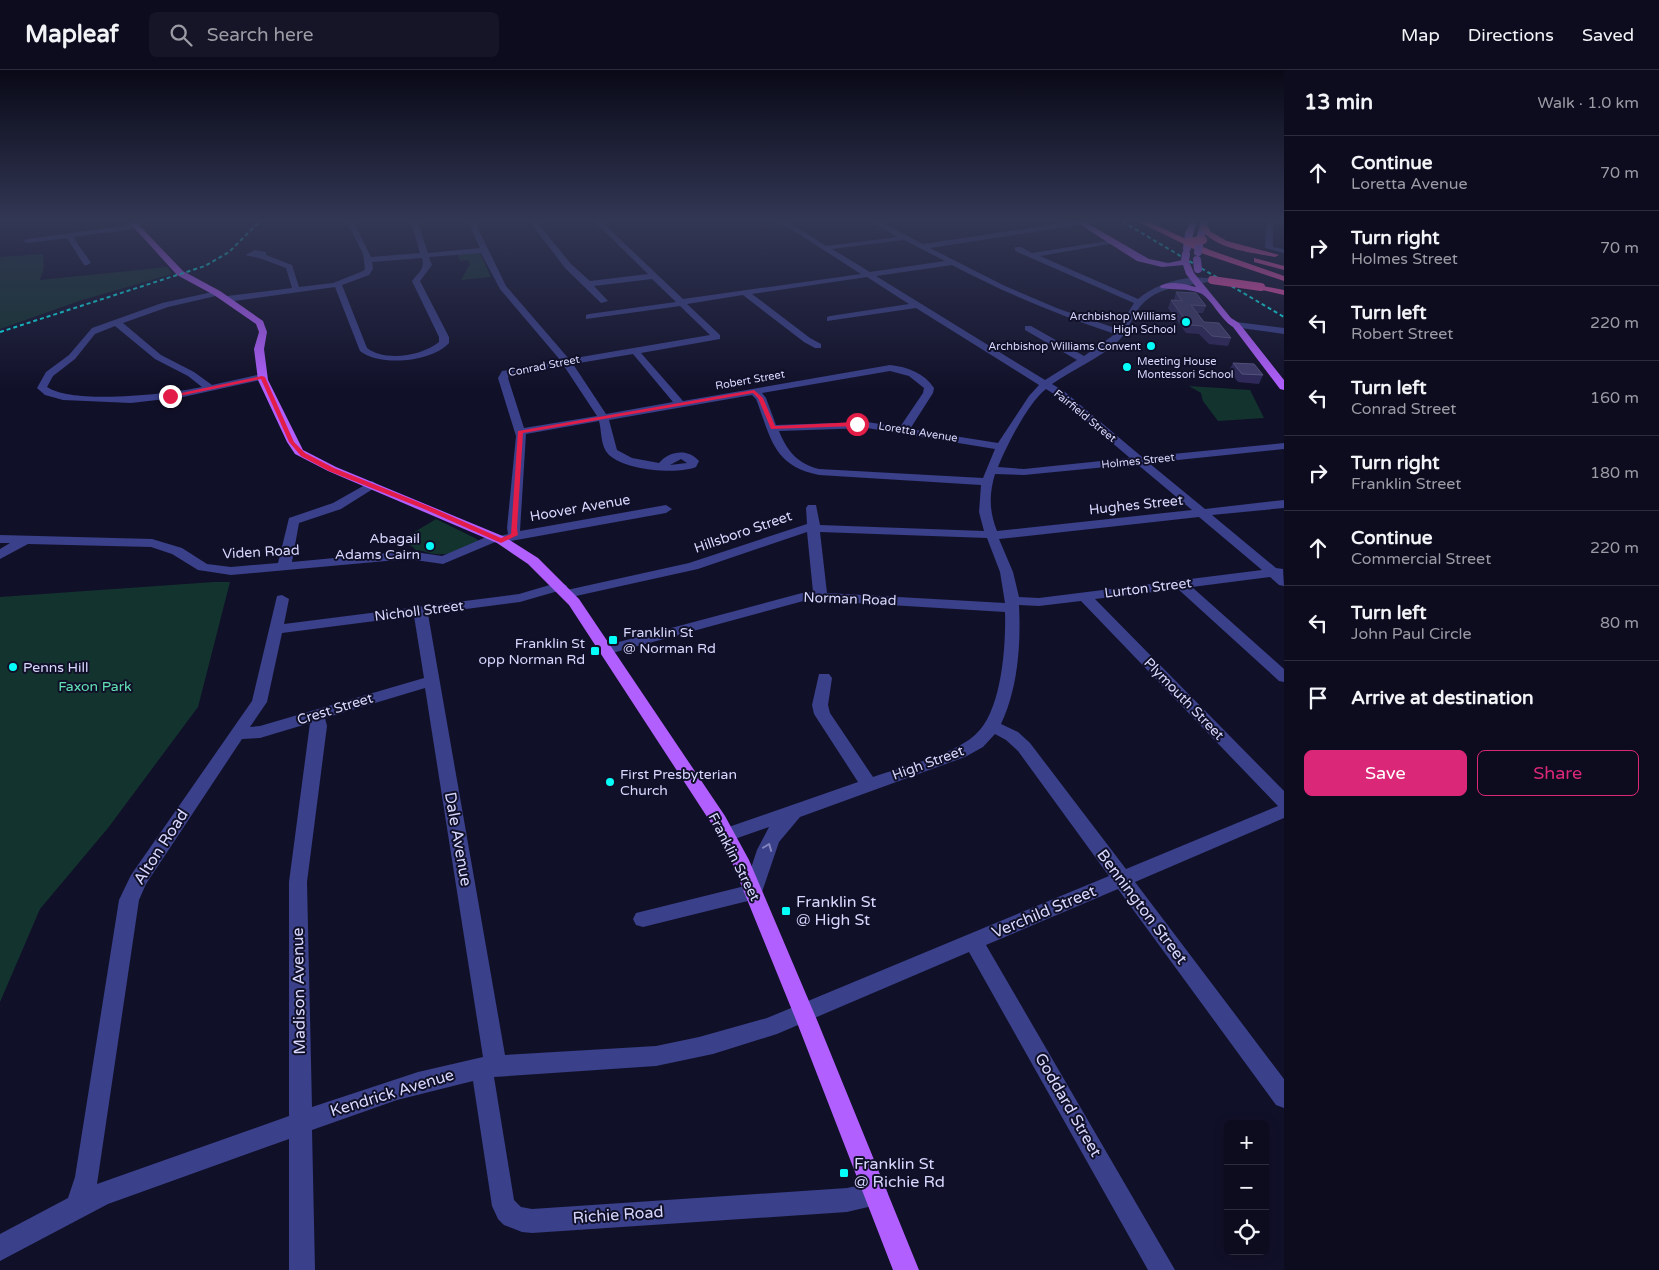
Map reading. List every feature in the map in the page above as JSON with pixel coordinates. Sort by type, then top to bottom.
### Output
[{"type":"highway","points":[[1205,278],[1261,287],[1284,293]]},
{"type":"main road","points":[[192,278],[227,299]]},
{"type":"main road","points":[[1159,278],[1162,287],[1188,286],[1207,294]]},
{"type":"main road","points":[[1199,278],[1207,294],[1227,319],[1236,325],[1284,387]]},
{"type":"main road","points":[[1200,278],[1235,316],[1238,322],[1236,325]]},
{"type":"main road","name":"Franklin Street","points":[[227,299],[257,320],[262,326],[259,350],[262,377],[295,447],[312,459],[344,474],[498,539],[528,557],[564,590],[726,835],[753,892],[804,1013],[906,1270]]},
{"type":"street","points":[[293,278],[296,289]]},
{"type":"street","points":[[227,299],[336,284],[352,278]]},
{"type":"street","points":[[336,284],[341,288],[363,349],[366,353],[377,357],[390,358],[432,351],[442,346],[445,340],[416,282],[417,278]]},
{"type":"street","points":[[499,278],[504,288],[566,362],[603,418],[608,444],[615,454],[636,463],[663,466]]},
{"type":"street","points":[[581,278],[604,301]]},
{"type":"street","points":[[588,284],[638,278]]},
{"type":"street","points":[[656,278],[682,302]]},
{"type":"street","points":[[589,316],[848,278]]},
{"type":"street","name":"Fairfield Street","points":[[873,278],[1064,396],[1201,513],[1278,572],[1284,582]]},
{"type":"street","points":[[982,278],[1018,295],[1120,333]]},
{"type":"street","points":[[1084,278],[1140,302]]},
{"type":"street","points":[[1162,287],[1195,278]]},
{"type":"street","name":"High Street","points":[[726,835],[966,750],[982,739],[992,726],[999,711],[1012,642],[1012,604],[1008,574],[986,522],[984,506],[989,476],[1001,447],[1038,391],[1114,341],[1140,302],[1162,287]]},
{"type":"street","points":[[217,292],[168,304],[100,327],[90,333],[78,351],[44,381],[42,386],[45,391],[55,396],[125,400],[170,396],[262,377]]},
{"type":"street","points":[[745,293],[807,340],[818,346]]},
{"type":"street","name":"Conrad Street","points":[[515,535],[520,432],[503,378],[504,374],[513,370],[718,337],[682,302]]},
{"type":"street","points":[[830,319],[917,305]]},
{"type":"street","points":[[116,322],[158,358],[191,374],[210,388]]},
{"type":"street","points":[[1236,325],[1284,330]]},
{"type":"street","points":[[1022,326],[1085,361]]},
{"type":"street","points":[[634,350],[680,404]]},
{"type":"street","name":"Robert Street","points":[[520,432],[887,369],[902,370],[924,382],[930,390],[904,430]]},
{"type":"street","name":"Holmes Street","points":[[754,392],[761,398],[787,457],[794,465],[807,470],[989,476],[1284,446]]},
{"type":"street","name":"Loretta Avenue","points":[[773,428],[857,424],[1001,447]]},
{"type":"street","points":[[284,567],[293,521],[337,506],[372,485]]},
{"type":"street","name":"Hughes Street","points":[[992,536],[1284,504]]},
{"type":"street","points":[[812,508],[820,596]]},
{"type":"street","name":"Hoover Avenue","points":[[498,539],[666,509]]},
{"type":"street","name":"Hillsboro Street","points":[[564,590],[693,566],[793,531],[814,528],[992,536]]},
{"type":"street","name":"Viden Road","points":[[0,539],[152,543],[177,550],[203,567],[225,571],[408,555],[444,560],[498,539]]},
{"type":"street","points":[[0,555],[26,539]]},
{"type":"street","name":"Lurton Street","points":[[1012,604],[1278,572]]},
{"type":"street","points":[[1181,584],[1284,677]]},
{"type":"street","name":"Nicholl Street","points":[[276,629],[525,597],[564,590]]},
{"type":"street","name":"Norman Road","points":[[605,650],[793,598],[820,596],[1012,604]]},
{"type":"street","name":"Plymouth Street","points":[[1084,596],[1284,802]]},
{"type":"street","name":"Alton Road","points":[[78,1205],[87,1178],[129,900],[138,880],[261,698],[282,599]]},
{"type":"street","name":"Dale Avenue","points":[[420,610],[492,1041],[489,1068]]},
{"type":"street","points":[[824,678],[820,705],[822,714],[869,785]]},
{"type":"street","name":"Crest Street","points":[[238,734],[260,732],[431,681]]},
{"type":"street","name":"Madison Avenue","points":[[302,1270],[298,882],[319,726],[317,715]]},
{"type":"street","name":"Bennington Street","points":[[992,726],[1012,736],[1020,744],[1284,1097]]},
{"type":"street","points":[[643,919],[753,892],[771,840],[783,822],[797,811]]},
{"type":"street","name":"Verchild Street","points":[[804,1013],[1284,812]]},
{"type":"street","name":"Goddard Street","points":[[973,941],[1162,1270]]},
{"type":"street","name":"Kendrick Avenue","points":[[0,1248],[78,1205],[103,1194],[400,1088],[461,1072],[489,1068],[625,1059],[670,1054],[756,1031],[804,1013]]},
{"type":"street","name":"Richie Road","points":[[489,1068],[502,1201],[508,1212],[517,1219],[532,1221],[847,1200],[876,1194]]},
{"type":"green space","points":[[0,278],[41,278],[40,280],[60,278],[158,278],[79,301],[0,329]]},
{"type":"green space","points":[[462,278],[481,278],[461,280]]},
{"type":"green space","points":[[1189,386],[1250,390],[1264,418],[1218,421],[1203,401],[1201,393]]},
{"type":"green space","points":[[436,519],[479,541],[447,554],[433,554],[416,550],[403,539]]},
{"type":"green space","name":"Faxon Park","points":[[230,582],[198,707],[108,828],[40,909],[0,1002],[0,597]]},
{"type":"building","points":[[1176,292],[1196,293],[1206,306],[1191,305],[1204,322],[1219,323],[1231,338],[1212,336],[1202,326],[1189,325],[1171,300],[1182,301]]},
{"type":"building","points":[[1233,363],[1254,364],[1263,375],[1242,374]]},
{"type":"railway","points":[[0,332],[168,278]]},
{"type":"railway","points":[[1218,278],[1284,317]]},
{"type":"place","name":"Archbishop Williams High School","points":[[1186,322]]},
{"type":"place","name":"Archbishop Williams Convent","points":[[1151,346]]},
{"type":"place","name":"Meeting House Montessori School","points":[[1127,367]]},
{"type":"place","name":"Abagail Adams Cairn","points":[[430,546]]},
{"type":"place","name":"Franklin St @ Norman Rd","points":[[613,640]]},
{"type":"place","name":"Franklin St opp Norman Rd","points":[[595,651]]},
{"type":"place","name":"Penns Hill","points":[[13,667]]},
{"type":"place","name":"First Presbyterian Church","points":[[610,782]]},
{"type":"place","name":"Franklin St @ High St","points":[[786,911]]},
{"type":"place","name":"Franklin St @ Richie Rd","points":[[844,1173]]},
{"type":"route","points":[[170,396],[262,377],[292,442],[303,454],[321,465],[426,507],[501,540],[515,535],[520,432],[754,392],[761,398],[773,428],[857,424]]}]
